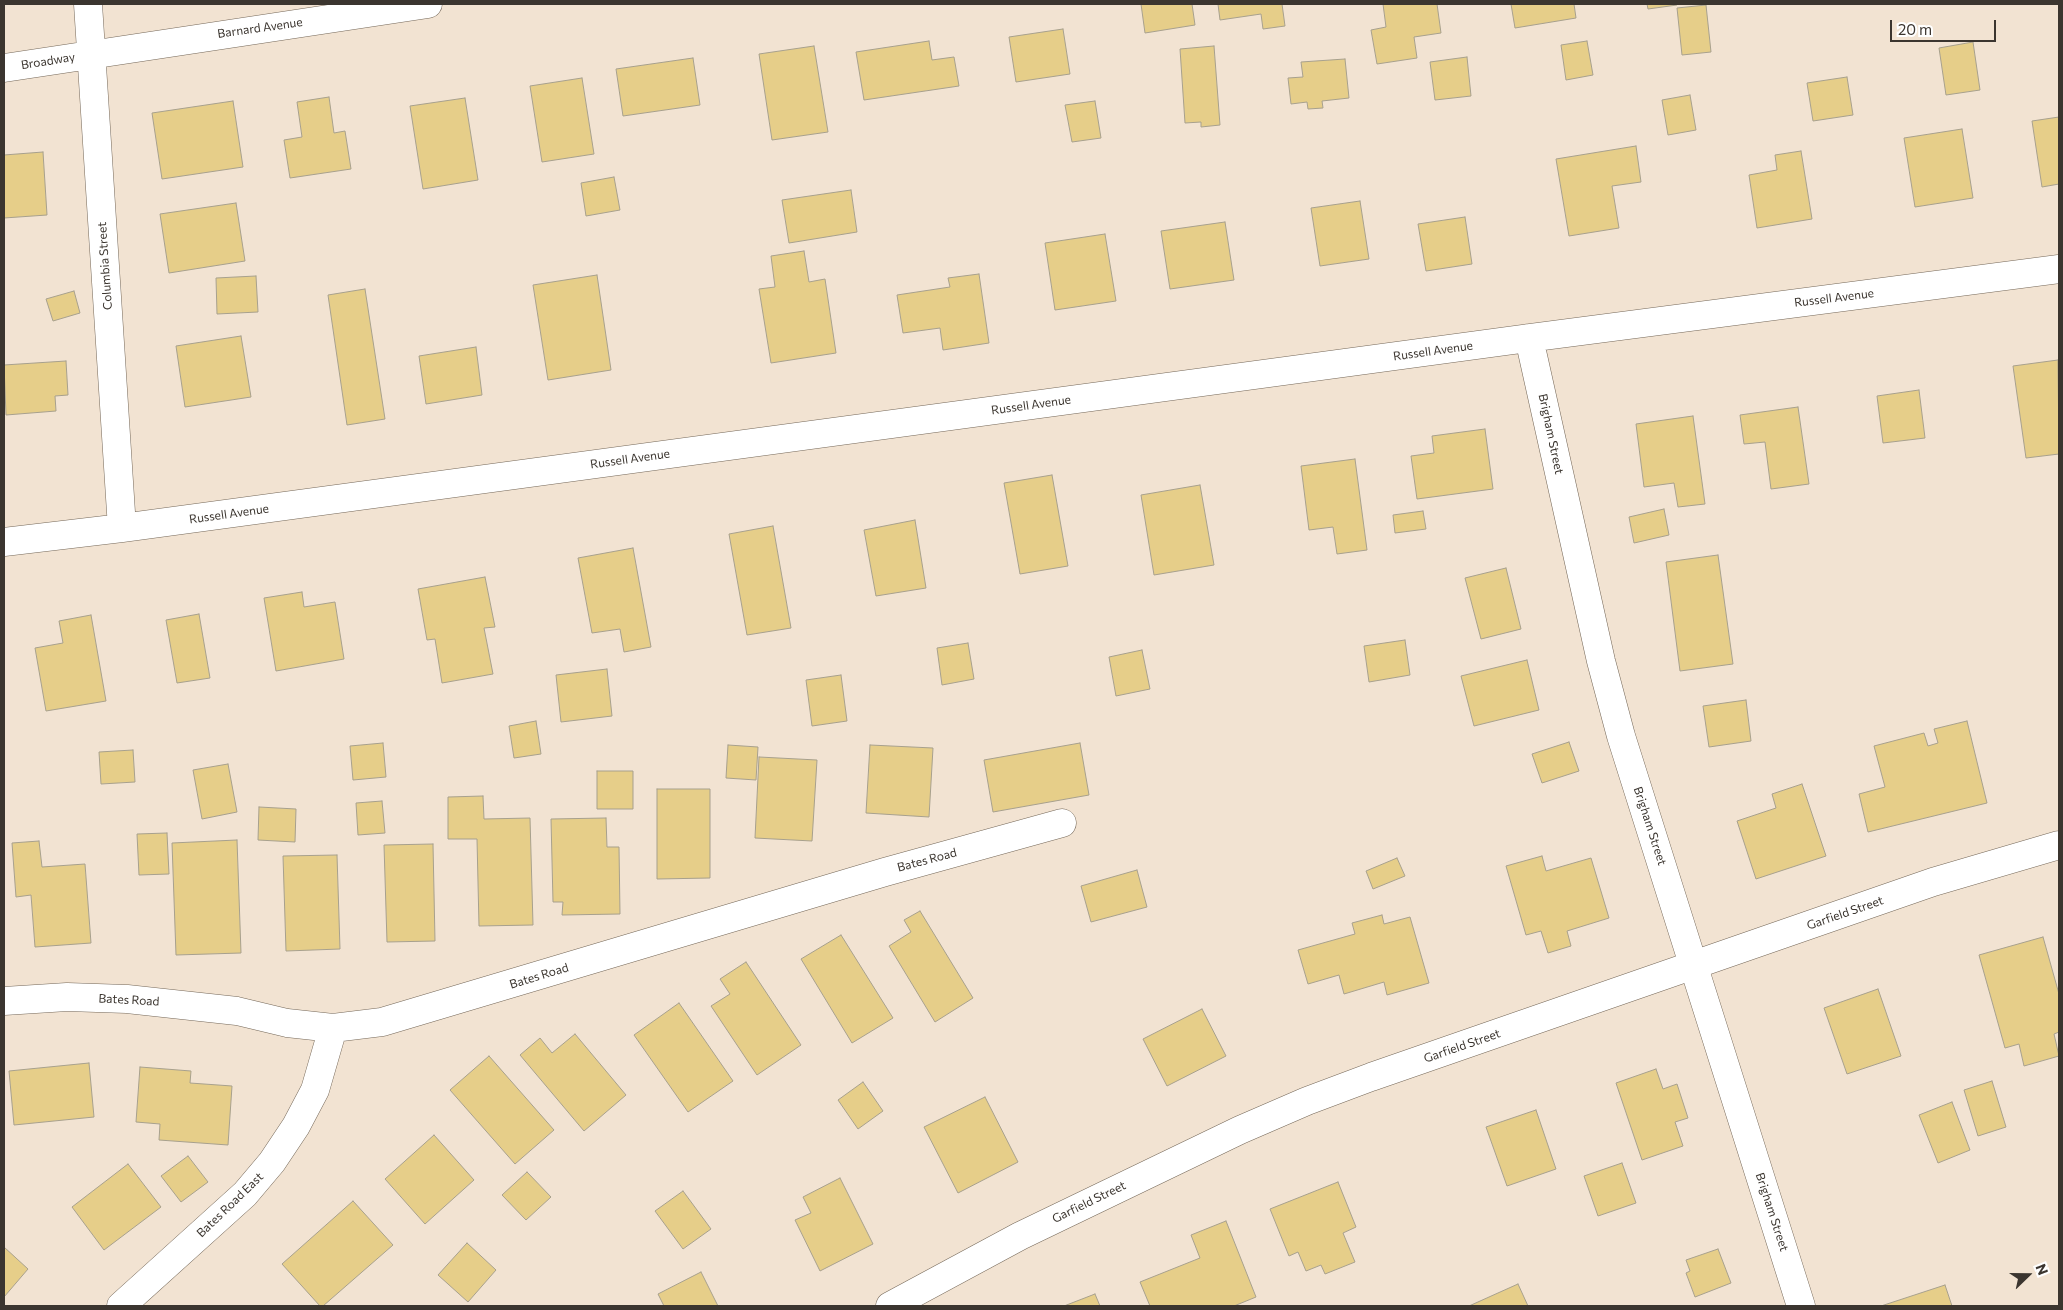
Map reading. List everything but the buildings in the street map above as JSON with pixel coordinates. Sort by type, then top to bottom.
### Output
[{"type":"street","name":"Columbia Street","points":[[88,4],[122,528]]},
{"type":"street","name":"Barnard Avenue","points":[[92,53],[428,4]]},
{"type":"street","name":"Broadway","points":[[4,68],[92,53]]},
{"type":"street","name":"Russell Avenue","points":[[4,542],[122,528],[1529,338],[2059,269]]},
{"type":"street","name":"Brigham Street","points":[[1529,338],[1601,660],[1621,736],[1801,1306]]},
{"type":"street","name":"Bates Road","points":[[4,1001],[67,997],[127,999],[237,1011],[287,1023],[333,1028],[382,1022],[886,872],[1062,823]]},
{"type":"street","name":"Garfield Street","points":[[890,1306],[1020,1236],[1214,1142],[1282,1112],[1371,1077],[1933,882],[2059,845]]},
{"type":"street","name":"Bates Road East","points":[[121,1306],[245,1194],[272,1162],[296,1126],[315,1090],[333,1028]]}]
